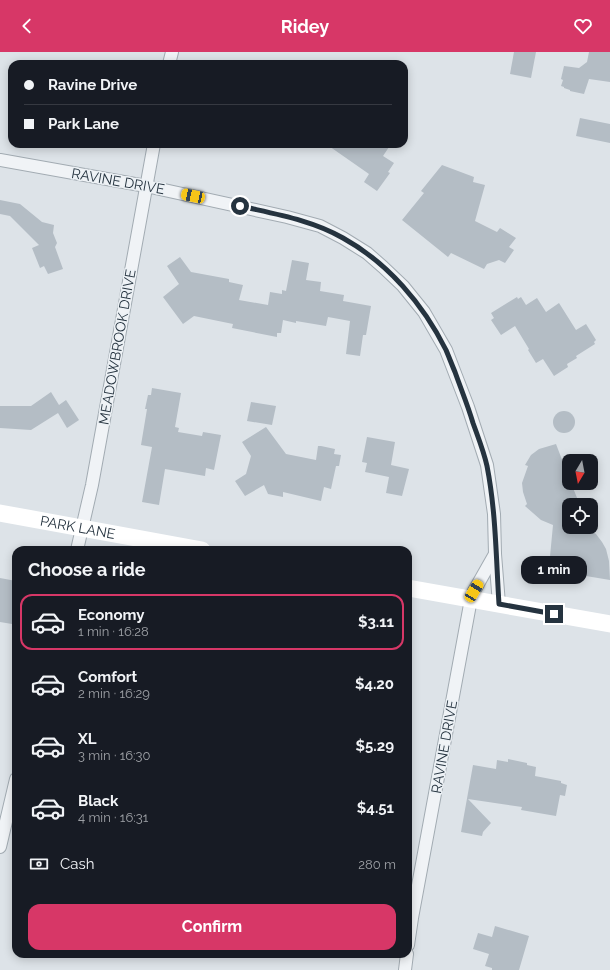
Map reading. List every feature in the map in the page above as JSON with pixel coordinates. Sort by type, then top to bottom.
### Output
[{"type":"street","name":"MEADOWBROOK DRIVE","points":[[78,546],[83,529],[153,148]]},
{"type":"street","name":"RAVINE DRIVE","points":[[0,160],[146,186],[287,217],[320,226],[343,238],[367,254],[403,286],[424,312],[446,350],[468,407],[486,465],[494,514],[499,604]]},
{"type":"street","name":"PARK LANE","points":[[0,514],[179,546]]},
{"type":"street","name":"RAVINE DRIVE","points":[[412,918],[471,599],[474,591],[496,554]]},
{"type":"street","points":[[412,589],[610,624]]},
{"type":"street","points":[[0,847],[12,796]]},
{"type":"street","points":[[405,970],[406,958]]},
{"type":"building","points":[[514,52],[536,52],[531,78],[510,74]]},
{"type":"building","points":[[589,52],[610,52],[610,82],[589,79],[584,94],[570,91],[561,86],[564,66],[579,68],[587,62]]},
{"type":"building","points":[[580,118],[610,124],[610,143],[576,136]]},
{"type":"building","points":[[332,148],[388,148],[383,156],[394,163],[388,172],[390,173],[377,191],[364,182],[369,174]]},
{"type":"building","points":[[442,165],[474,177],[473,182],[485,185],[475,221],[497,232],[500,228],[516,238],[509,247],[514,250],[505,263],[499,260],[487,264],[484,269],[451,253],[448,257],[402,220],[424,193],[421,191]]},
{"type":"building","points":[[0,200],[20,204],[42,222],[54,225],[53,233],[57,243],[55,247],[63,269],[48,274],[44,266],[40,268],[32,248],[39,245],[10,216],[0,214]]},
{"type":"building","points":[[180,257],[191,272],[229,279],[229,282],[243,285],[239,300],[268,305],[270,292],[282,294],[282,290],[286,291],[292,260],[309,263],[306,280],[321,282],[320,291],[344,295],[343,301],[371,306],[366,335],[363,335],[360,356],[346,354],[350,321],[328,317],[326,326],[283,320],[281,333],[277,333],[277,337],[232,328],[233,324],[194,316],[183,324],[163,297],[179,284],[167,266]]},
{"type":"building","points":[[517,297],[518,299],[521,297],[526,305],[537,298],[546,312],[559,303],[576,330],[586,324],[596,340],[594,342],[595,344],[576,356],[577,358],[567,364],[568,367],[554,376],[543,359],[536,363],[515,326],[501,335],[491,320],[494,318],[491,313]]},
{"type":"building","points":[[152,388],[181,393],[175,427],[179,428],[178,432],[202,436],[203,432],[221,435],[214,470],[206,468],[205,476],[165,469],[159,505],[142,502],[152,447],[141,445],[147,409],[145,409],[148,395],[151,395]]},
{"type":"building","points":[[51,392],[59,405],[66,400],[79,420],[67,428],[58,413],[31,430],[0,428],[0,406],[31,406]]},
{"type":"building","points":[[251,402],[276,406],[272,425],[247,421]]},
{"type":"building","points":[[564,411],[572,414],[575,422],[572,430],[564,433],[556,430],[553,422],[556,414]]},
{"type":"building","points":[[266,427],[286,454],[316,460],[318,446],[321,446],[335,449],[334,454],[341,455],[339,466],[336,466],[331,489],[324,487],[321,501],[283,492],[283,497],[268,494],[264,485],[245,496],[235,481],[246,474],[251,456],[242,442]]},
{"type":"building","points":[[367,437],[395,442],[391,465],[409,469],[402,496],[386,493],[389,477],[365,472],[367,463],[362,462]]},
{"type":"building","points":[[556,444],[562,460],[562,490],[574,490],[577,498],[562,498],[562,534],[596,534],[606,549],[609,561],[610,580],[574,574],[577,570],[549,567],[553,525],[541,520],[525,506],[527,504],[522,483],[528,466],[525,465],[531,455],[539,449]]},
{"type":"building","points":[[0,578],[12,580],[12,624],[0,622]]},
{"type":"building","points":[[508,759],[527,763],[527,765],[536,767],[535,776],[561,781],[561,783],[567,785],[565,796],[560,795],[556,816],[521,810],[522,807],[468,799],[491,823],[483,832],[482,836],[461,832],[473,765],[496,769],[497,760],[508,762]]},
{"type":"building","points":[[495,926],[529,936],[519,970],[492,970],[492,968],[485,966],[489,954],[473,949],[478,933],[492,937]]},
{"type":"route","points":[[240,206],[320,226],[343,238],[383,267],[403,286],[424,312],[446,350],[468,407],[486,465],[494,514],[499,604],[554,614]]}]
